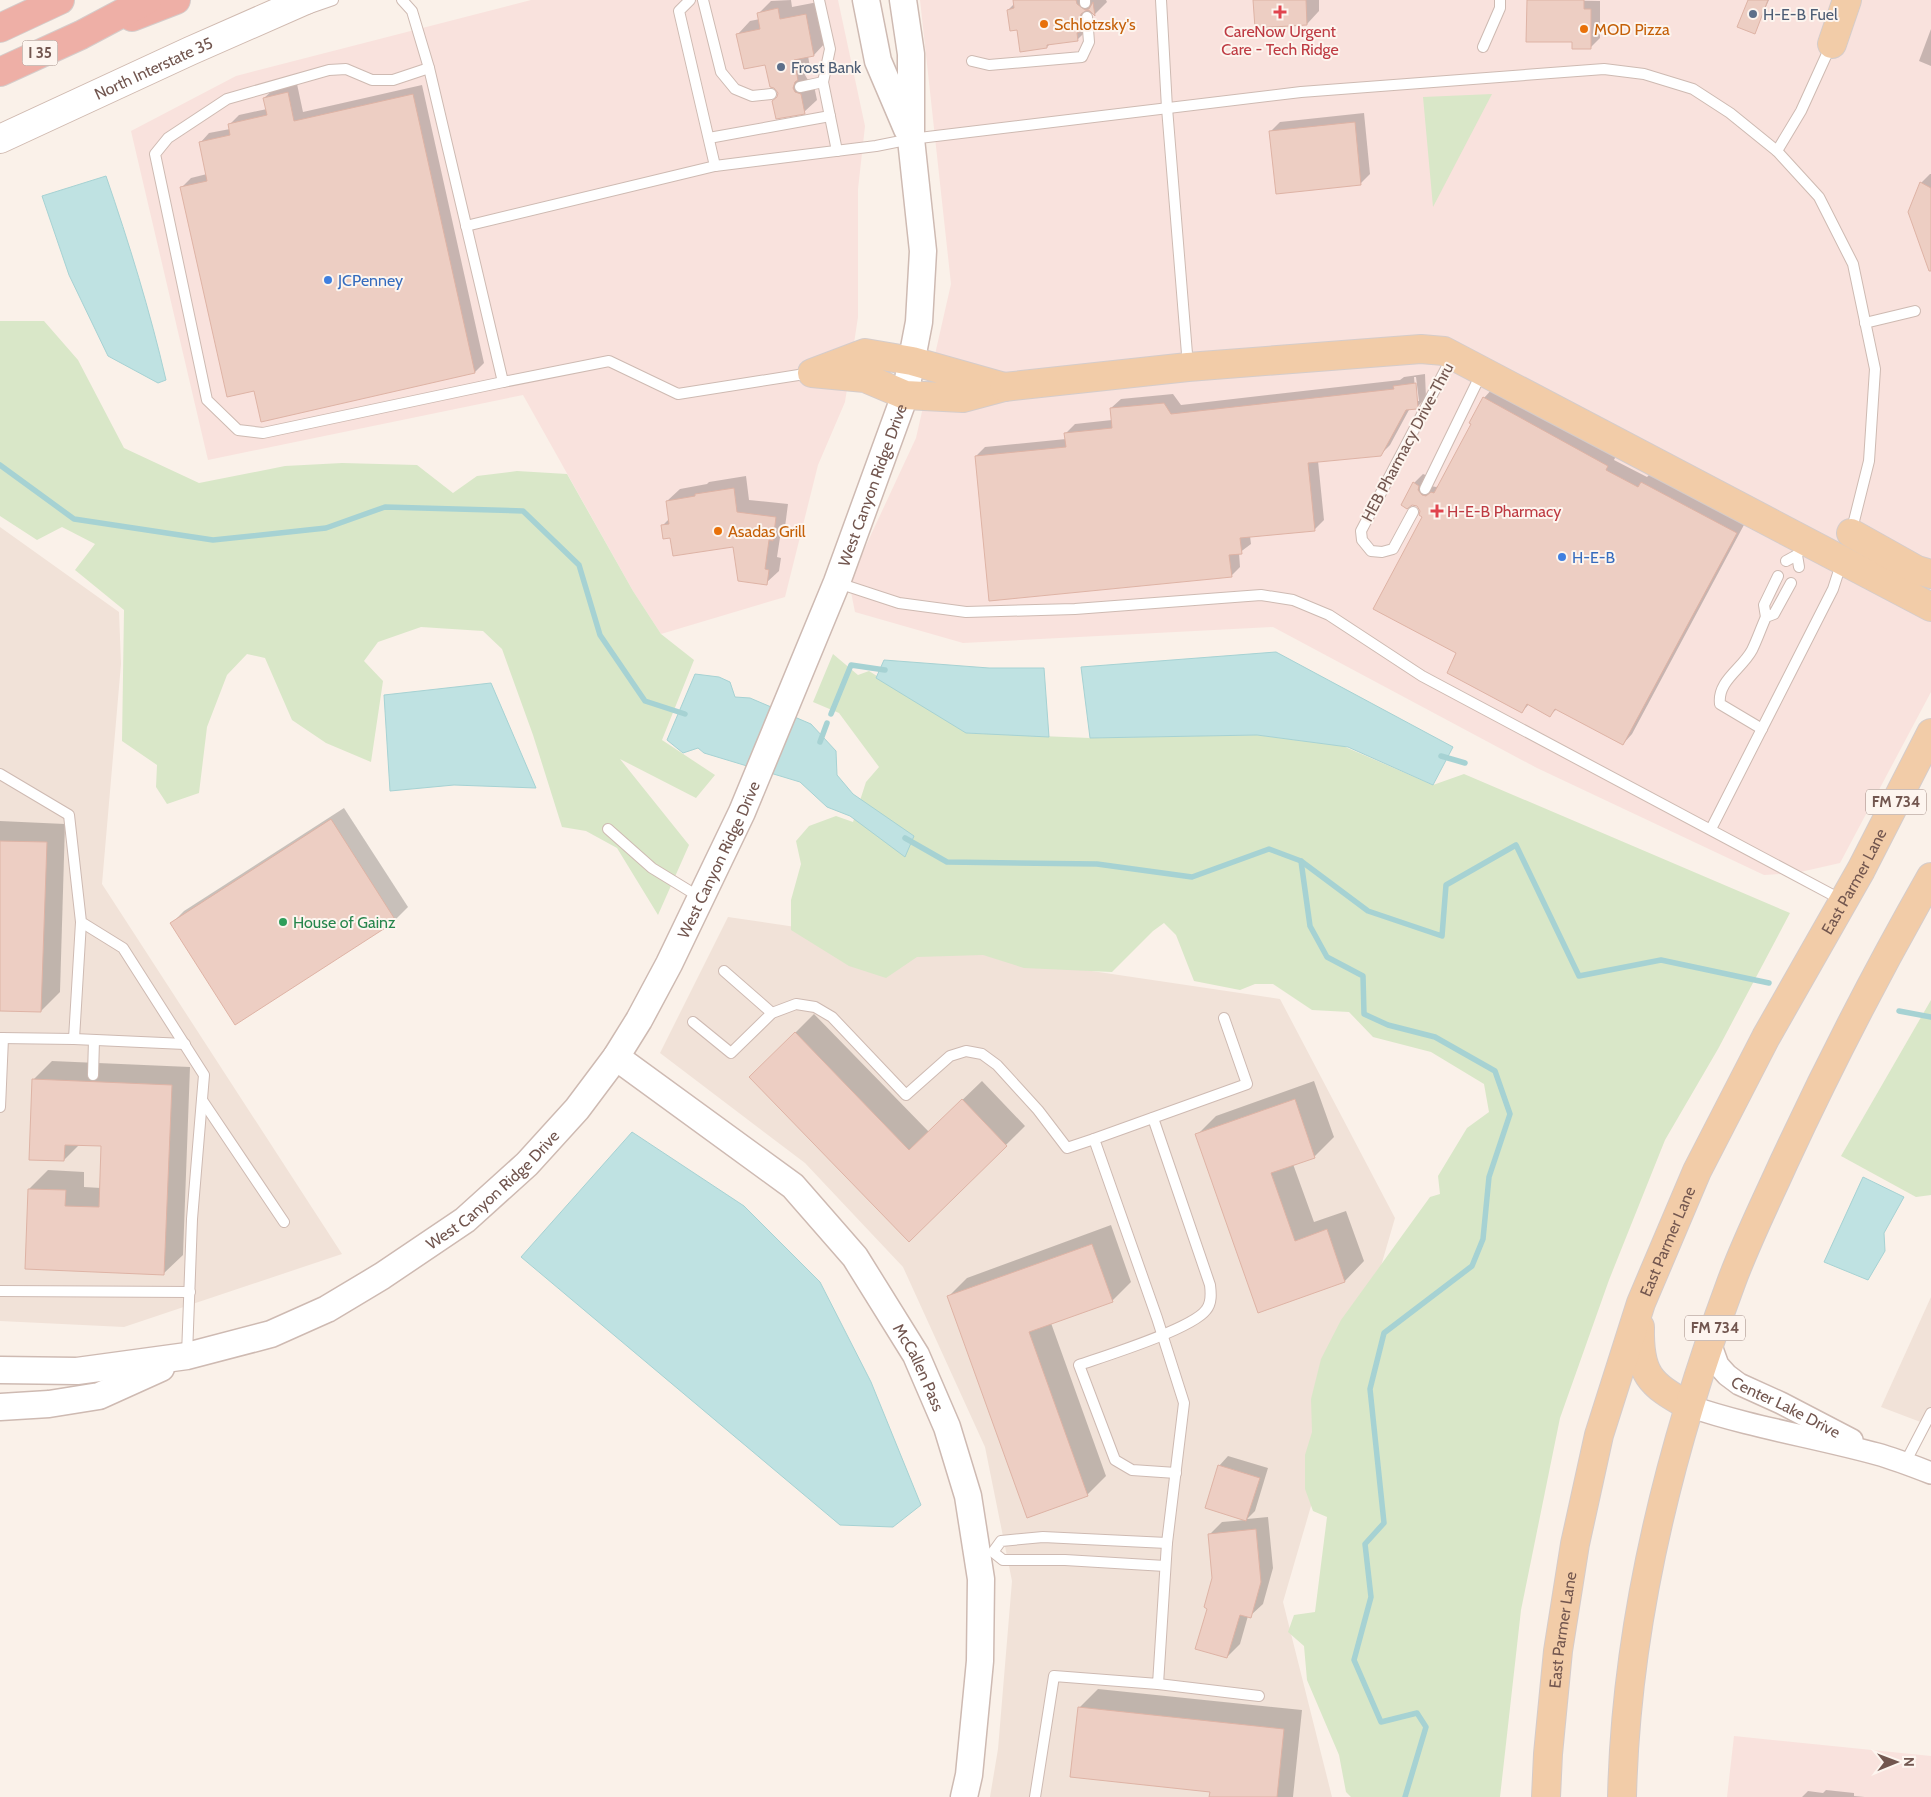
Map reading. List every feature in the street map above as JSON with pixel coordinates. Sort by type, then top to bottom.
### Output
[{"type":"highway","name":"I 35","points":[[0,28],[60,0]]},
{"type":"highway","name":"I 35","points":[[0,72],[81,35],[147,0]]},
{"type":"highway","points":[[81,35],[176,0]]},
{"type":"main road","name":"North Interstate 35","points":[[0,139],[190,51],[306,0]]},
{"type":"main road","points":[[1832,44],[1847,0]]},
{"type":"main road","points":[[812,373],[865,378],[905,395],[963,398],[1004,388],[1188,367],[1422,349],[1444,351],[1483,371],[1801,555],[1846,547],[1926,575]]},
{"type":"main road","points":[[812,373],[866,353],[912,362],[1004,388]]},
{"type":"main road","points":[[1846,547],[1931,608]]},
{"type":"main road","name":"East Parmer Lane","points":[[1546,1797],[1548,1754],[1558,1651],[1575,1544],[1600,1435],[1641,1303],[1697,1171],[1766,1037],[1861,870],[1931,733]]},
{"type":"main road","name":"FM 734","points":[[1622,1797],[1623,1767],[1634,1659],[1646,1579],[1670,1472],[1710,1343],[1731,1282],[1803,1121],[1904,924],[1931,877]]},
{"type":"main road","points":[[1641,1303],[1640,1344],[1641,1360],[1644,1367],[1656,1384],[1689,1406]]},
{"type":"street","name":"West Canyon Ridge Drive","points":[[866,0],[878,61],[911,139]]},
{"type":"street","name":"West Canyon Ridge Drive","points":[[0,1370],[77,1372],[187,1356],[271,1334],[327,1309],[382,1276],[465,1220],[527,1164],[578,1109],[616,1057],[639,1020],[669,964],[745,803],[837,582],[905,395],[920,322],[923,251],[911,139],[911,54],[903,0]]},
{"type":"street","name":"McCallen Pass","points":[[616,1057],[793,1186],[855,1257],[916,1355],[947,1427],[985,1554],[981,1579],[980,1661],[969,1775],[964,1797]]},
{"type":"street","name":"Center Lake Drive","points":[[1710,1343],[1718,1365],[1739,1384],[1781,1402],[1878,1454]]},
{"type":"street","name":"West Canyon Ridge Drive","points":[[0,1407],[49,1404],[99,1396],[187,1356]]},
{"type":"street","name":"Center Lake Drive","points":[[1689,1406],[1772,1430],[1878,1454],[1931,1473]]},
{"type":"lane","points":[[190,51],[333,0]]},
{"type":"lane","points":[[402,0],[412,11],[429,68],[503,382]]},
{"type":"lane","points":[[690,0],[679,11],[715,166]]},
{"type":"lane","points":[[703,0],[720,72],[735,89],[752,96],[771,94]]},
{"type":"lane","points":[[819,0],[830,49],[823,82],[837,151]]},
{"type":"lane","points":[[1161,0],[1167,108],[1188,367]]},
{"type":"lane","points":[[1483,47],[1500,8],[1500,0]]},
{"type":"lane","points":[[972,61],[988,65],[1082,57],[1089,42],[1087,17]]},
{"type":"lane","points":[[1777,151],[1801,111],[1832,44]]},
{"type":"lane","points":[[429,68],[393,80],[372,80],[346,69],[329,70],[227,99],[168,138],[155,154],[207,400],[238,430],[263,433],[610,361],[678,394],[812,373]]},
{"type":"lane","points":[[466,226],[715,166],[876,146],[911,139],[1301,92],[1604,70],[1644,74],[1693,89],[1730,114],[1777,151],[1819,197],[1853,264],[1875,369],[1869,461],[1834,589],[1711,829]]},
{"type":"lane","points":[[800,88],[823,82]]},
{"type":"lane","points":[[708,138],[830,116]]},
{"type":"lane","points":[[1865,323],[1915,311]]},
{"type":"lane","name":"HEB Pharmacy Drive-Thru","points":[[1413,512],[1393,548],[1382,552],[1371,551],[1362,540],[1361,531],[1452,356]]},
{"type":"lane","points":[[1425,489],[1483,371]]},
{"type":"lane","points":[[1786,561],[1801,555]]},
{"type":"lane","points":[[1762,728],[1720,704],[1719,697],[1724,685],[1751,652],[1766,617],[1764,605],[1778,576]]},
{"type":"lane","points":[[837,582],[899,603],[966,612],[1075,609],[1261,595],[1293,600],[1329,615],[1422,676],[1844,901]]},
{"type":"lane","points":[[1766,617],[1774,614],[1791,583]]},
{"type":"lane","points":[[0,774],[69,815],[81,922],[74,1039]]},
{"type":"lane","points":[[608,829],[652,868],[701,898]]},
{"type":"lane","points":[[81,922],[123,948],[204,1075],[192,1219],[187,1356]]},
{"type":"lane","points":[[724,971],[772,1013]]},
{"type":"lane","points":[[693,1022],[731,1053],[772,1013],[796,1004],[815,1008],[832,1017],[906,1095],[950,1056],[966,1051],[982,1054],[997,1065],[1038,1110],[1067,1148],[1247,1084],[1224,1018]]},
{"type":"lane","points":[[0,1107],[1,1038],[185,1044]]},
{"type":"lane","points":[[93,1075],[94,1040]]},
{"type":"lane","points":[[202,1100],[284,1222]]},
{"type":"lane","points":[[1153,1118],[1210,1284],[1211,1298],[1207,1310],[1198,1318],[1163,1335],[1079,1365],[1116,1460],[1132,1470],[1176,1473]]},
{"type":"lane","points":[[1094,1139],[1163,1335],[1184,1403],[1168,1543],[1158,1684]]},
{"type":"lane","points":[[0,1291],[190,1292]]},
{"type":"lane","points":[[1905,1463],[1931,1413]]},
{"type":"lane","points":[[985,1554],[1001,1541],[1043,1536],[1168,1543]]},
{"type":"lane","points":[[985,1554],[1003,1560],[1065,1560],[1166,1566]]},
{"type":"lane","points":[[1035,1797],[1054,1676],[1158,1684],[1259,1696]]},
{"type":"shaded area","points":[[531,0],[838,0],[865,126],[858,189],[858,317],[845,402],[818,465],[785,597],[661,634],[633,591],[523,395],[208,460],[131,131],[236,76]]},
{"type":"shaded area","points":[[920,0],[1931,0],[1931,692],[1840,863],[1796,873],[1764,875],[1537,768],[1273,627],[963,643],[855,612],[849,582],[916,438],[951,284]]},
{"type":"shaded area","points":[[0,527],[119,612],[121,664],[102,884],[342,1254],[124,1327],[0,1321]]},
{"type":"shaded area","points":[[728,917],[1280,999],[1395,1218],[1283,1602],[1332,1797],[990,1797],[998,1749],[1012,1581],[985,1447],[903,1267],[805,1163],[660,1053]]},
{"type":"shaded area","points":[[1931,1297],[1931,1426],[1881,1407]]},
{"type":"shaded area","points":[[1734,1736],[1931,1756],[1931,1797],[1727,1797]]},
{"type":"green space","points":[[1492,94],[1433,207],[1423,97]]},
{"type":"green space","points":[[0,321],[44,321],[78,360],[124,448],[199,483],[285,466],[342,463],[417,465],[453,493],[477,476],[517,471],[567,474],[633,591],[661,634],[694,660],[662,740],[715,775],[696,798],[620,759],[689,845],[658,915],[617,848],[586,831],[562,827],[533,735],[502,649],[483,631],[421,627],[378,642],[364,661],[383,681],[371,762],[326,743],[292,720],[265,658],[247,654],[227,675],[207,727],[199,793],[167,804],[156,787],[157,765],[122,741],[124,610],[75,570],[95,544],[62,527],[37,540],[0,516]]},
{"type":"green space","points":[[833,654],[858,675],[869,671],[967,733],[1090,738],[1257,735],[1343,746],[1433,785],[1464,774],[1790,913],[1718,1049],[1665,1140],[1609,1280],[1560,1418],[1521,1610],[1500,1797],[1351,1797],[1346,1792],[1339,1755],[1307,1680],[1304,1646],[1288,1632],[1294,1615],[1315,1612],[1327,1517],[1313,1511],[1305,1489],[1305,1455],[1312,1432],[1311,1399],[1321,1359],[1341,1320],[1430,1197],[1440,1194],[1438,1176],[1467,1128],[1489,1112],[1484,1084],[1431,1052],[1373,1037],[1349,1012],[1312,1010],[1273,984],[1255,984],[1240,990],[1194,981],[1176,935],[1164,923],[1153,931],[1112,972],[1024,968],[983,955],[917,957],[886,978],[849,966],[791,930],[791,900],[801,864],[796,841],[809,826],[836,816],[853,822],[866,782],[879,767],[839,713],[813,702]]},
{"type":"green space","points":[[1931,1000],[1931,1195],[1916,1197],[1841,1156]]},
{"type":"water","points":[[106,176],[139,277],[160,354],[166,380],[158,383],[108,356],[69,275],[42,196]]},
{"type":"water","points":[[1276,652],[1453,747],[1433,785],[1348,747],[1257,735],[1090,738],[1081,667]]},
{"type":"water","points":[[884,660],[989,668],[1044,668],[1049,737],[966,733],[876,678]]},
{"type":"water","points":[[695,674],[719,677],[730,682],[735,697],[750,698],[811,724],[836,751],[837,775],[853,794],[914,836],[905,857],[850,816],[827,807],[800,782],[704,753],[698,748],[683,753],[667,740]]},
{"type":"water","points":[[491,683],[536,788],[454,785],[390,791],[384,695]]},
{"type":"water","points":[[632,1132],[744,1206],[820,1282],[871,1382],[921,1505],[893,1527],[840,1525],[521,1257]]},
{"type":"water","points":[[1863,1177],[1904,1197],[1884,1233],[1885,1251],[1868,1280],[1824,1262]]},
{"type":"building","name":"Schlotzsky's","points":[[1013,0],[1076,0],[1077,4],[1085,10],[1089,9],[1093,2],[1095,16],[1087,10],[1078,18],[1080,32],[1077,33],[1078,41],[1047,45],[1047,48],[1020,52],[1017,30],[1010,31],[1007,10],[1014,8]]},
{"type":"building","name":"CareNow Urgent Care - Tech Ridge","points":[[1253,0],[1306,0],[1307,25],[1255,28]]},
{"type":"building","points":[[1527,0],[1584,0],[1584,9],[1591,9],[1591,49],[1572,49],[1572,42],[1526,42]]},
{"type":"building","name":"H-E-B Fuel","points":[[1748,0],[1768,0],[1755,34],[1737,27]]},
{"type":"building","name":"Frost Bank","points":[[778,8],[780,19],[806,14],[814,56],[794,60],[798,80],[793,88],[795,92],[801,94],[805,114],[776,119],[772,101],[777,97],[778,93],[774,88],[770,87],[765,65],[744,69],[736,34],[760,29],[757,13]]},
{"type":"building","name":"JCPenney","points":[[288,92],[294,121],[413,94],[475,373],[261,422],[254,391],[227,397],[180,187],[207,181],[199,142],[230,135],[228,124],[267,115],[263,98]]},
{"type":"building","points":[[1355,122],[1361,185],[1276,194],[1269,131]]},
{"type":"building","points":[[1920,182],[1931,188],[1931,271],[1929,271],[1908,212]]},
{"type":"building","points":[[1416,383],[1418,407],[1417,409],[1406,410],[1381,456],[1308,463],[1315,531],[1240,538],[1242,554],[1229,555],[1232,577],[989,601],[975,456],[1066,447],[1064,433],[1112,428],[1110,408],[1164,403],[1171,414],[1394,389],[1393,386]]},
{"type":"building","name":"H-E-B","points":[[1483,397],[1608,466],[1606,470],[1638,487],[1641,482],[1737,533],[1623,745],[1555,709],[1550,717],[1527,704],[1522,713],[1447,673],[1456,653],[1373,609],[1422,517],[1419,515],[1420,511],[1417,506],[1412,505],[1407,509],[1401,505],[1413,482],[1419,486],[1418,490],[1422,495],[1426,496],[1431,492],[1434,493],[1471,424],[1469,423]]},
{"type":"building","name":"Asadas Grill","points":[[734,488],[737,512],[776,517],[773,541],[769,540],[765,569],[769,570],[767,585],[738,581],[733,547],[673,556],[670,538],[663,539],[661,525],[669,524],[666,501]]},
{"type":"building","name":"House of Gainz","points":[[331,819],[396,921],[235,1025],[170,923]]},
{"type":"building","points":[[0,841],[47,842],[41,1012],[0,1011]]},
{"type":"building","points":[[795,1032],[909,1150],[962,1099],[1007,1146],[909,1242],[749,1077]]},
{"type":"building","points":[[32,1079],[172,1085],[164,1275],[25,1269],[28,1189],[66,1190],[65,1206],[99,1207],[101,1146],[65,1145],[64,1161],[29,1160]]},
{"type":"building","points":[[1295,1099],[1315,1158],[1271,1173],[1295,1241],[1327,1229],[1345,1282],[1258,1313],[1195,1134]]},
{"type":"building","points":[[1092,1244],[1113,1302],[1029,1332],[1088,1496],[1027,1518],[947,1296]]},
{"type":"building","points":[[1218,1465],[1260,1478],[1246,1521],[1205,1508]]},
{"type":"building","points":[[1256,1529],[1261,1582],[1251,1618],[1240,1615],[1227,1658],[1195,1649],[1207,1609],[1204,1607],[1212,1578],[1208,1534]]},
{"type":"building","points":[[1078,1707],[1284,1729],[1277,1797],[1209,1797],[1210,1792],[1070,1777]]},
{"type":"waterway","points":[[0,465],[74,519],[213,540],[326,528],[385,507],[523,511],[579,565],[600,635],[645,701],[685,714]]},
{"type":"waterway","points":[[831,714],[851,665],[885,670]]},
{"type":"waterway","points":[[820,742],[827,723]]},
{"type":"waterway","points":[[1441,756],[1465,763]]},
{"type":"waterway","points":[[905,838],[947,862],[1097,864],[1192,877],[1269,849],[1301,861],[1368,911],[1442,936],[1446,885],[1516,845],[1579,976],[1661,960],[1769,983]]},
{"type":"waterway","points":[[1301,861],[1310,926],[1327,957],[1363,976],[1364,1014],[1388,1025],[1435,1037],[1495,1071],[1510,1114],[1489,1177],[1483,1239],[1472,1266],[1384,1333],[1370,1389],[1384,1523],[1365,1544],[1371,1597],[1354,1660],[1381,1722],[1417,1713],[1426,1727],[1405,1797]]},
{"type":"waterway","points":[[1899,1011],[1931,1017]]},
{"type":"place","name":"CareNow Urgent Care - Tech Ridge","points":[[1280,12]]},
{"type":"place","name":"H-E-B Fuel","points":[[1753,14]]},
{"type":"place","name":"Schlotzsky's","points":[[1044,24]]},
{"type":"place","name":"MOD Pizza","points":[[1584,29]]},
{"type":"place","name":"Frost Bank","points":[[781,67]]},
{"type":"place","name":"JCPenney","points":[[328,280]]},
{"type":"place","name":"H-E-B Pharmacy","points":[[1437,511]]},
{"type":"place","name":"Asadas Grill","points":[[718,531]]},
{"type":"place","name":"H-E-B","points":[[1562,557]]},
{"type":"place","name":"House of Gainz","points":[[283,922]]}]
